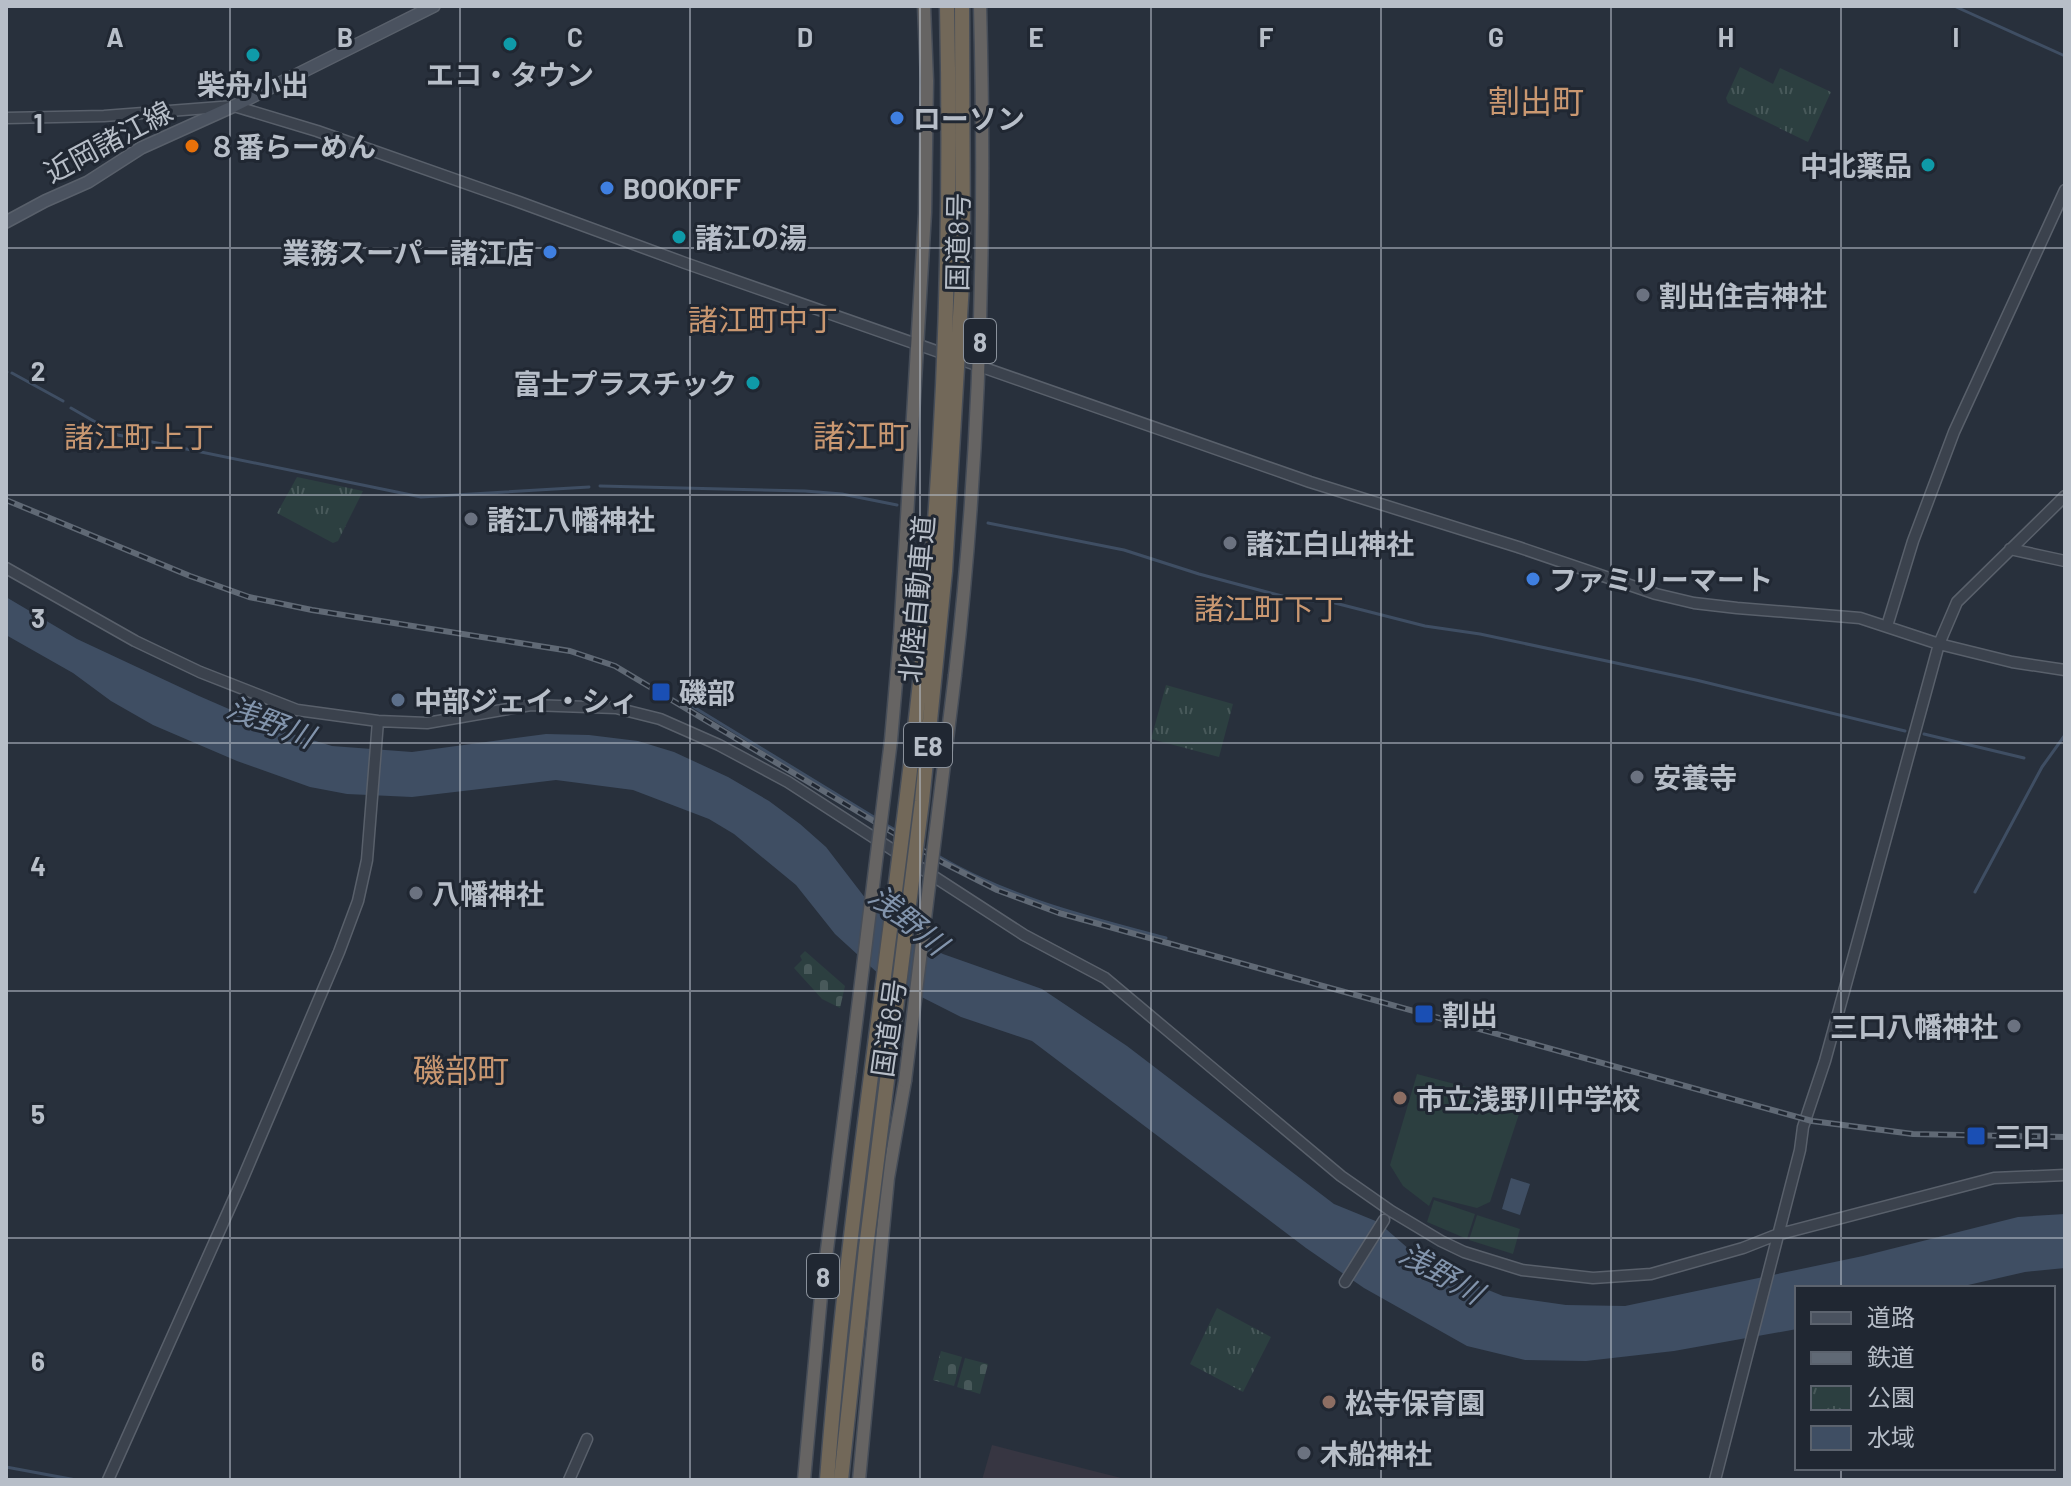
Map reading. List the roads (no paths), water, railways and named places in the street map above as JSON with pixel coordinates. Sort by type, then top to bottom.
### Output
[{"type":"highway","name":"国道8号","points":[[804,1480],[823,1281],[891,740],[900,636],[925,213],[927,81],[924,6]]},
{"type":"highway","name":"北陸自動車道","points":[[827,1480],[853,1231],[907,799],[932,556],[947,279],[947,6]]},
{"type":"highway","name":"北陸自動車道","points":[[841,1480],[866,1248],[922,801],[945,571],[963,266],[962,6]]},
{"type":"highway","name":"国道8号","points":[[859,1480],[888,1178],[905,1081],[955,675],[968,539],[979,366],[983,107],[980,6]]},
{"type":"main road","name":"近岡諸江線","points":[[6,222],[100,174],[141,148],[234,106],[434,6]]},
{"type":"street","points":[[6,118],[104,116],[234,106],[317,131],[1310,482],[1656,594],[1694,603],[1860,618],[1939,644],[2012,662],[2065,670]]},
{"type":"street","points":[[1887,626],[1913,541],[1954,432],[2065,190]]},
{"type":"street","points":[[1715,1480],[1800,1150],[1803,1127],[1825,1061],[1939,644],[1957,602],[2065,496]]},
{"type":"street","points":[[2010,549],[2065,561]]},
{"type":"street","points":[[6,568],[135,641],[200,672],[297,710],[378,721],[447,721],[531,705],[616,708],[660,719],[719,745],[788,782],[1024,935],[1105,978],[1341,1176],[1391,1211],[1464,1252],[1522,1270],[1593,1278],[1651,1274],[1743,1248],[1776,1235],[1994,1178],[2065,1175]]},
{"type":"street","points":[[108,1480],[240,1185],[358,901],[364,874],[378,721]]},
{"type":"street","points":[[1345,1282],[1384,1220]]},
{"type":"street","points":[[569,1480],[587,1439]]},
{"type":"water","name":"浅野川","points":[[6,597],[77,639],[199,696],[273,728],[332,746],[412,752],[546,734],[638,741],[674,752],[728,777],[800,824],[826,847],[866,899],[902,934],[943,954],[1042,989],[1127,1046],[1334,1204],[1378,1222],[1418,1257],[1503,1296],[1566,1305],[1625,1306],[1863,1256],[2018,1217],[2065,1214],[2065,1268],[2025,1272],[1964,1286],[1795,1286],[1795,1329],[1674,1351],[1586,1361],[1525,1360],[1467,1346],[1364,1288],[1306,1248],[1032,1041],[961,1017],[882,977],[835,934],[796,885],[734,834],[709,819],[633,790],[556,780],[412,797],[347,794],[310,787],[237,761],[153,725],[111,701],[73,673],[6,635]]},
{"type":"water","points":[[1511,1178],[1530,1184],[1520,1215],[1502,1209]]},
{"type":"waterway","points":[[1954,6],[2065,56]]},
{"type":"waterway","points":[[12,373],[63,401]]},
{"type":"waterway","points":[[71,408],[118,435],[421,497],[589,487]]},
{"type":"waterway","points":[[600,486],[805,491],[842,494],[897,505]]},
{"type":"waterway","points":[[988,523],[1124,550],[1301,601],[1327,601],[1425,626],[1480,634],[1696,680],[1905,731]]},
{"type":"waterway","points":[[692,706],[877,819]]},
{"type":"waterway","points":[[1924,734],[2024,758]]},
{"type":"waterway","points":[[1975,892],[2042,767],[2065,735]]},
{"type":"waterway","points":[[883,823],[897,831]]},
{"type":"waterway","points":[[938,856],[1021,895],[1166,938]]},
{"type":"waterway","points":[[6,1467],[76,1480]]},
{"type":"railway","points":[[6,500],[249,597],[570,651],[615,666],[942,862],[997,890],[1059,913],[1812,1121],[1913,1134],[2065,1137]]},
{"type":"place","name":"エコ・タウン","points":[[510,44]]},
{"type":"place","name":"柴舟小出","points":[[253,55]]},
{"type":"place","name":"ローソン","points":[[897,118]]},
{"type":"place","name":"８番らーめん","points":[[192,146]]},
{"type":"place","name":"中北薬品","points":[[1928,165]]},
{"type":"place","name":"BOOKOFF","points":[[607,188]]},
{"type":"place","name":"諸江の湯","points":[[679,237]]},
{"type":"place","name":"業務スーパー諸江店","points":[[550,252]]},
{"type":"place","name":"割出住吉神社","points":[[1643,295]]},
{"type":"place","name":"富士プラスチック","points":[[753,383]]},
{"type":"place","name":"諸江八幡神社","points":[[471,519]]},
{"type":"place","name":"諸江白山神社","points":[[1230,543]]},
{"type":"place","name":"ファミリーマート","points":[[1533,579]]},
{"type":"place","name":"磯部","points":[[661,692]]},
{"type":"place","name":"中部ジェイ・シィ","points":[[398,700]]},
{"type":"place","name":"安養寺","points":[[1637,777]]},
{"type":"place","name":"八幡神社","points":[[416,893]]},
{"type":"place","name":"割出","points":[[1424,1014]]},
{"type":"place","name":"三口八幡神社","points":[[2014,1026]]},
{"type":"place","name":"市立浅野川中学校","points":[[1400,1098]]},
{"type":"place","name":"三口","points":[[1976,1136]]},
{"type":"place","name":"松寺保育園","points":[[1329,1402]]},
{"type":"place","name":"木船神社","points":[[1304,1453]]},
{"type":"district","name":"割出町","points":[[1536,100]]},
{"type":"district","name":"諸江町中丁","points":[[763,319]]},
{"type":"district","name":"諸江町","points":[[861,435]]},
{"type":"district","name":"諸江町上丁","points":[[139,436]]},
{"type":"district","name":"諸江町下丁","points":[[1269,608]]},
{"type":"district","name":"磯部町","points":[[461,1069]]}]
